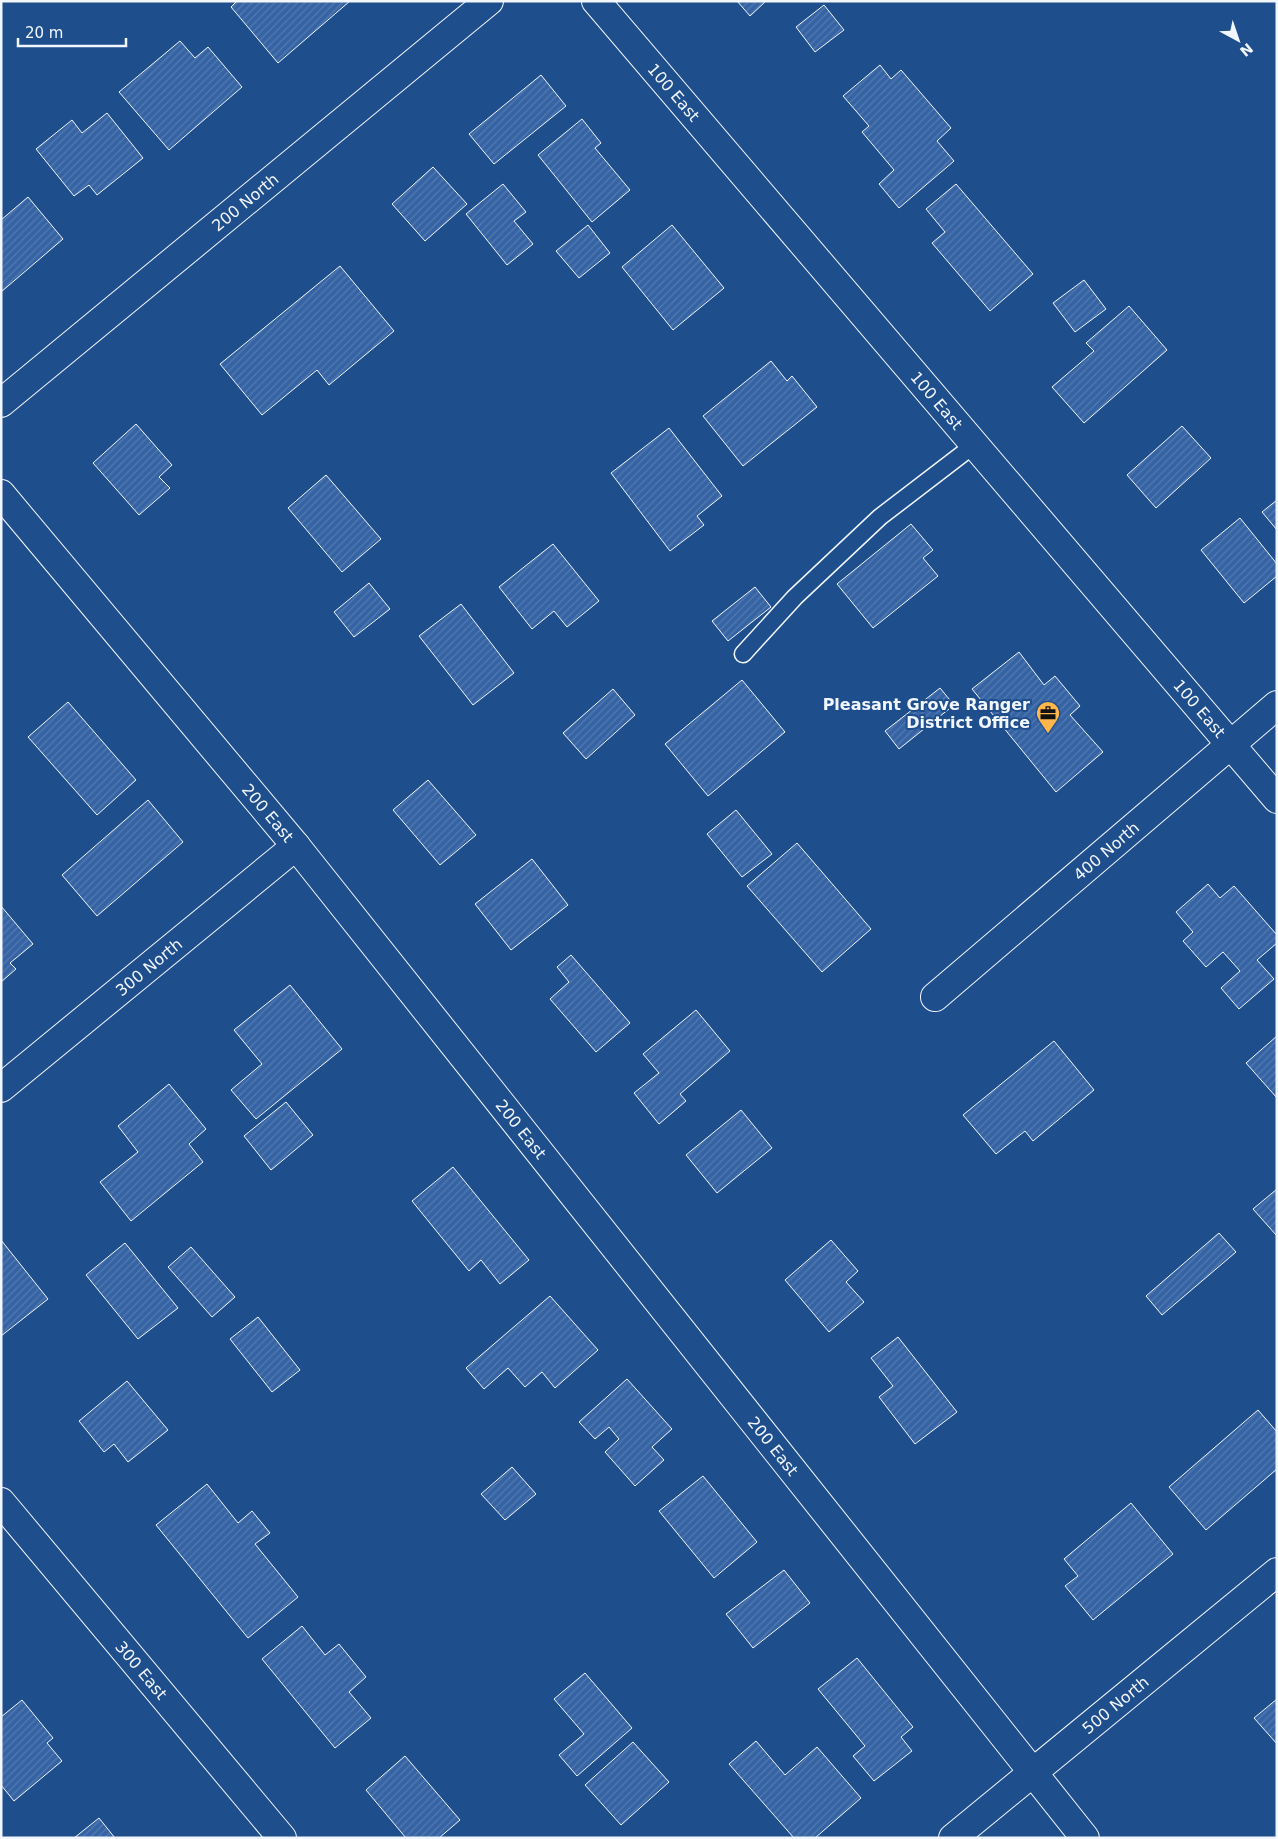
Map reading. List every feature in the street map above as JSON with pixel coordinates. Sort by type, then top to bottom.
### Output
[{"type":"street","name":"200 North","points":[[1,403],[489,1]]},
{"type":"street","name":"100 East","points":[[596,1],[1277,799]]},
{"type":"street","name":"200 East","points":[[1,494],[296,846],[1086,1838]]},
{"type":"street","name":"400 North","points":[[935,997],[1277,705]]},
{"type":"street","name":"300 North","points":[[1,1088],[296,846]]},
{"type":"street","name":"300 East","points":[[1,1502],[282,1838]]},
{"type":"street","name":"500 North","points":[[953,1838],[1277,1572]]},
{"type":"lane","points":[[743,654],[795,597],[880,517],[974,445]]},
{"type":"building","points":[[237,1],[350,1],[278,63],[231,7]]},
{"type":"building","points":[[737,1],[766,1],[750,16]]},
{"type":"building","points":[[824,5],[844,30],[815,52],[796,27]]},
{"type":"building","points":[[180,41],[195,58],[208,47],[242,87],[169,150],[119,92]]},
{"type":"building","points":[[880,65],[891,79],[901,70],[951,128],[937,141],[954,161],[899,208],[879,184],[894,170],[862,132],[869,126],[843,96]]},
{"type":"building","points":[[541,75],[566,106],[494,164],[469,134]]},
{"type":"building","points":[[107,113],[143,158],[97,195],[89,185],[74,196],[36,149],[72,120],[82,133]]},
{"type":"building","points":[[582,119],[601,143],[595,148],[630,190],[592,222],[538,155]]},
{"type":"building","points":[[433,167],[467,204],[425,241],[392,204]]},
{"type":"building","points":[[503,184],[526,212],[514,221],[533,244],[507,265],[466,214]]},
{"type":"building","points":[[956,184],[1033,274],[990,311],[932,243],[945,232],[926,209]]},
{"type":"building","points":[[28,197],[63,239],[1,292],[1,220]]},
{"type":"building","points":[[588,225],[610,253],[579,278],[556,251]]},
{"type":"building","points":[[672,225],[724,288],[673,330],[622,267]]},
{"type":"building","points":[[340,266],[394,331],[329,385],[317,370],[262,415],[220,364]]},
{"type":"building","points":[[1084,280],[1106,309],[1075,332],[1053,303]]},
{"type":"building","points":[[1129,306],[1167,350],[1084,423],[1052,387],[1094,351],[1086,343]]},
{"type":"building","points":[[771,361],[787,381],[792,376],[817,407],[743,466],[703,416]]},
{"type":"building","points":[[136,424],[172,465],[159,477],[170,488],[139,515],[93,463]]},
{"type":"building","points":[[1182,426],[1211,458],[1156,508],[1127,475]]},
{"type":"building","points":[[669,428],[722,496],[697,516],[704,525],[670,551],[611,473]]},
{"type":"building","points":[[326,475],[381,539],[342,572],[288,508]]},
{"type":"building","points":[[1277,500],[1277,530],[1262,512]]},
{"type":"building","points":[[1240,518],[1277,564],[1277,576],[1244,603],[1201,550]]},
{"type":"building","points":[[911,524],[933,550],[923,558],[938,576],[873,628],[837,584]]},
{"type":"building","points":[[553,544],[599,601],[567,627],[554,611],[532,629],[499,587]]},
{"type":"building","points":[[369,583],[390,609],[354,637],[334,612]]},
{"type":"building","points":[[755,587],[771,607],[728,641],[712,621]]},
{"type":"building","points":[[461,604],[514,673],[473,705],[419,636]]},
{"type":"building","name":"Pleasant Grove Ranger District Office","points":[[1019,652],[1044,685],[1055,676],[1080,706],[1070,715],[1103,752],[1056,792],[972,689]]},
{"type":"building","points":[[742,680],[785,732],[708,796],[665,744]]},
{"type":"building","points":[[940,688],[954,705],[899,749],[885,731]]},
{"type":"building","points":[[613,689],[635,715],[586,759],[563,733]]},
{"type":"building","points":[[68,702],[136,780],[97,815],[28,737]]},
{"type":"building","points":[[428,780],[476,835],[440,865],[393,810]]},
{"type":"building","points":[[148,800],[183,842],[97,916],[62,875]]},
{"type":"building","points":[[736,810],[772,854],[742,877],[707,834]]},
{"type":"building","points":[[797,843],[871,929],[822,972],[747,886]]},
{"type":"building","points":[[532,859],[568,905],[511,950],[475,904]]},
{"type":"building","points":[[1208,884],[1220,898],[1234,886],[1277,935],[1277,943],[1257,960],[1274,979],[1239,1009],[1221,988],[1240,971],[1223,952],[1206,967],[1183,941],[1193,932],[1176,912]]},
{"type":"building","points":[[1,906],[33,944],[10,963],[16,969],[1,982]]},
{"type":"building","points":[[571,955],[630,1023],[596,1052],[550,999],[569,982],[557,967]]},
{"type":"building","points":[[290,985],[342,1049],[256,1119],[231,1090],[262,1064],[234,1030]]},
{"type":"building","points":[[696,1010],[730,1051],[680,1094],[686,1101],[659,1124],[634,1093],[659,1073],[643,1054]]},
{"type":"building","points":[[1277,1036],[1277,1098],[1246,1063]]},
{"type":"building","points":[[1054,1041],[1094,1090],[1033,1141],[1025,1131],[996,1154],[963,1115]]},
{"type":"building","points":[[169,1084],[206,1129],[189,1144],[203,1162],[131,1221],[100,1182],[138,1152],[118,1126]]},
{"type":"building","points":[[286,1102],[313,1135],[271,1170],[244,1136]]},
{"type":"building","points":[[741,1110],[772,1148],[717,1193],[686,1155]]},
{"type":"building","points":[[453,1167],[529,1260],[500,1284],[481,1260],[469,1271],[412,1201]]},
{"type":"building","points":[[1277,1189],[1277,1236],[1253,1209]]},
{"type":"building","points":[[1219,1233],[1236,1252],[1162,1315],[1146,1296]]},
{"type":"building","points":[[1,1240],[48,1299],[1,1336]]},
{"type":"building","points":[[831,1240],[858,1271],[846,1282],[864,1302],[829,1332],[785,1280]]},
{"type":"building","points":[[125,1243],[178,1308],[138,1339],[86,1275]]},
{"type":"building","points":[[191,1247],[235,1297],[212,1317],[168,1267]]},
{"type":"building","points":[[550,1296],[598,1350],[555,1388],[542,1372],[525,1387],[508,1368],[484,1389],[466,1368]]},
{"type":"building","points":[[258,1317],[300,1370],[272,1392],[230,1339]]},
{"type":"building","points":[[898,1337],[957,1412],[915,1444],[879,1397],[893,1386],[871,1358]]},
{"type":"building","points":[[627,1379],[672,1429],[652,1447],[664,1460],[635,1486],[605,1452],[619,1439],[609,1427],[595,1439],[579,1422]]},
{"type":"building","points":[[127,1381],[168,1430],[128,1462],[114,1444],[104,1452],[79,1421]]},
{"type":"building","points":[[1258,1410],[1277,1432],[1277,1469],[1206,1530],[1169,1487]]},
{"type":"building","points":[[512,1467],[536,1494],[505,1520],[481,1494]]},
{"type":"building","points":[[703,1476],[757,1542],[714,1578],[659,1511]]},
{"type":"building","points":[[207,1484],[238,1523],[252,1511],[270,1533],[255,1544],[298,1597],[248,1638],[156,1525]]},
{"type":"building","points":[[1131,1503],[1173,1554],[1093,1620],[1065,1586],[1078,1576],[1064,1559]]},
{"type":"building","points":[[784,1570],[810,1603],[753,1648],[726,1614]]},
{"type":"building","points":[[302,1626],[325,1655],[339,1644],[366,1677],[349,1692],[371,1718],[335,1748],[262,1659]]},
{"type":"building","points":[[857,1658],[913,1727],[901,1737],[912,1751],[874,1781],[853,1756],[865,1746],[818,1689]]},
{"type":"building","points":[[585,1673],[632,1728],[577,1776],[559,1755],[584,1734],[554,1699]]},
{"type":"building","points":[[1277,1699],[1277,1744],[1254,1718]]},
{"type":"building","points":[[22,1700],[53,1738],[47,1743],[62,1761],[14,1801],[1,1785],[1,1717]]},
{"type":"building","points":[[756,1741],[785,1775],[817,1747],[861,1798],[815,1838],[794,1838],[729,1764]]},
{"type":"building","points":[[633,1742],[669,1782],[621,1825],[585,1785]]},
{"type":"building","points":[[405,1756],[460,1820],[439,1838],[406,1838],[366,1790]]},
{"type":"building","points":[[99,1818],[115,1838],[74,1838]]},
{"type":"place","name":"Pleasant Grove Ranger District Office","points":[[1048,734]]}]
